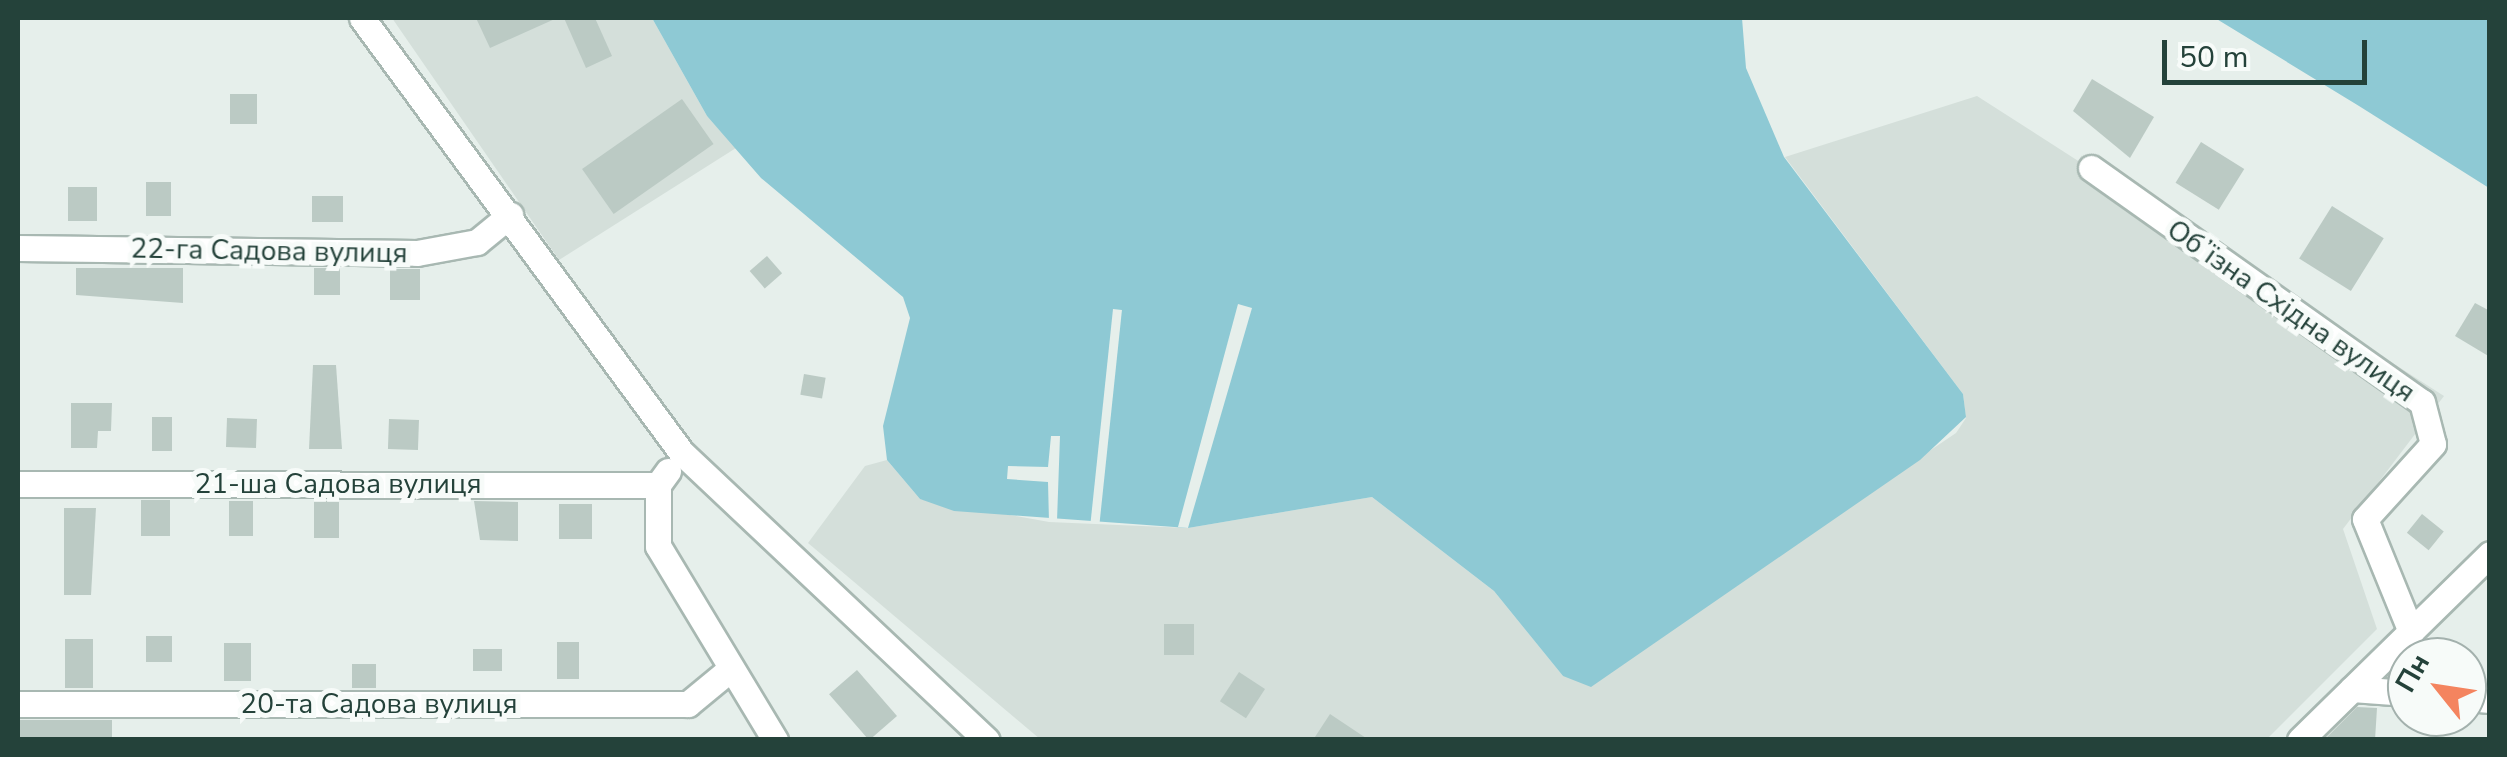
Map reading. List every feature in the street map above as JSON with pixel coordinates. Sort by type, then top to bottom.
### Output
[{"type":"street","points":[[362,18],[680,452],[986,740]]},
{"type":"street","name":"Обʼїзна Східна вулиця","points":[[2091,168],[2422,402],[2433,444],[2365,520],[2411,632]]},
{"type":"street","name":"22-га Садова вулиця","points":[[18,248],[416,254],[477,242],[510,215]]},
{"type":"street","points":[[680,452],[658,484],[658,546],[728,671],[775,740]]},
{"type":"street","name":"21-ша Садова вулиця","points":[[18,484],[658,484]]},
{"type":"street","points":[[2300,740],[2490,554]]},
{"type":"street","name":"20-та Садова вулиця","points":[[18,704],[688,704],[728,671]]},
{"type":"street","points":[[2352,688],[2387,691]]},
{"type":"shaded area","points":[[392,18],[652,18],[707,116],[736,148],[559,260]]},
{"type":"shaded area","points":[[1977,96],[2444,396],[2343,529],[2377,629],[2267,739],[1040,739],[808,543],[865,466],[887,460],[920,499],[1049,522],[1188,528],[1372,497],[1494,591],[1563,676],[1691,612],[1956,433],[1966,418],[1963,394],[1785,157]]},
{"type":"water","points":[[652,18],[1742,18],[1746,68],[1784,157],[1963,394],[1966,417],[1920,460],[1591,687],[1563,676],[1494,591],[1372,497],[1188,528],[954,511],[920,499],[887,460],[883,426],[910,318],[903,297],[761,178],[707,116]]},
{"type":"water","points":[[2215,18],[2489,18],[2489,188],[2359,106]]},
{"type":"pier","points":[[1238,304],[1252,308],[1188,528],[1178,527]]},
{"type":"pier","points":[[1113,309],[1122,310],[1099,524],[1091,523]]},
{"type":"pier","points":[[1051,436],[1060,436],[1057,521],[1049,522],[1048,482],[1007,479],[1008,466],[1048,467]]},
{"type":"building","points":[[476,18],[557,18],[490,48]]},
{"type":"building","points":[[564,18],[595,18],[612,56],[586,68]]},
{"type":"building","points":[[2092,79],[2154,117],[2130,158],[2073,111]]},
{"type":"building","points":[[230,94],[257,94],[257,124],[230,124]]},
{"type":"building","points":[[682,99],[714,144],[614,214],[582,169]]},
{"type":"building","points":[[2201,142],[2244,169],[2219,210],[2176,183]]},
{"type":"building","points":[[146,182],[171,182],[171,216],[146,216]]},
{"type":"building","points":[[68,187],[97,187],[97,221],[68,221]]},
{"type":"building","points":[[312,196],[343,196],[343,222],[312,222]]},
{"type":"building","points":[[2332,206],[2384,238],[2351,291],[2299,259]]},
{"type":"building","points":[[767,256],[782,273],[765,288],[750,271]]},
{"type":"building","points":[[76,268],[183,268],[183,303],[76,295]]},
{"type":"building","points":[[314,268],[340,268],[340,295],[314,295]]},
{"type":"building","points":[[390,269],[420,269],[420,300],[390,300]]},
{"type":"building","points":[[2475,303],[2490,311],[2490,357],[2455,336]]},
{"type":"building","points":[[313,365],[336,365],[342,449],[309,449]]},
{"type":"building","points":[[804,374],[826,378],[822,399],[800,395]]},
{"type":"building","points":[[71,403],[112,403],[111,431],[98,431],[97,448],[71,448]]},
{"type":"building","points":[[152,417],[172,417],[172,451],[152,451]]},
{"type":"building","points":[[227,418],[257,419],[256,448],[226,447]]},
{"type":"building","points":[[389,419],[419,420],[418,450],[388,449]]},
{"type":"building","points":[[141,500],[170,500],[170,536],[141,536]]},
{"type":"building","points":[[229,501],[253,501],[253,536],[229,536]]},
{"type":"building","points":[[314,501],[339,501],[339,538],[314,538]]},
{"type":"building","points":[[474,501],[518,502],[518,541],[480,540]]},
{"type":"building","points":[[559,504],[592,504],[592,539],[559,539]]},
{"type":"building","points":[[64,508],[96,508],[91,595],[64,595]]},
{"type":"building","points":[[2422,514],[2444,532],[2429,550],[2407,533]]},
{"type":"building","points":[[1164,624],[1194,624],[1194,655],[1164,655]]},
{"type":"building","points":[[146,636],[172,636],[172,662],[146,662]]},
{"type":"building","points":[[65,639],[93,639],[93,688],[65,688]]},
{"type":"building","points":[[557,642],[579,642],[579,679],[557,679]]},
{"type":"building","points":[[224,643],[251,643],[251,681],[224,681]]},
{"type":"building","points":[[473,649],[502,649],[502,671],[473,671]]},
{"type":"building","points":[[352,664],[376,664],[376,688],[352,688]]},
{"type":"building","points":[[857,670],[897,716],[869,740],[829,694]]},
{"type":"building","points":[[1239,672],[1265,689],[1246,718],[1220,701]]},
{"type":"building","points":[[2357,707],[2377,708],[2375,740],[2324,740]]},
{"type":"building","points":[[1330,714],[1369,740],[1313,740]]},
{"type":"building","points":[[18,720],[112,720],[112,740],[18,740]]}]
